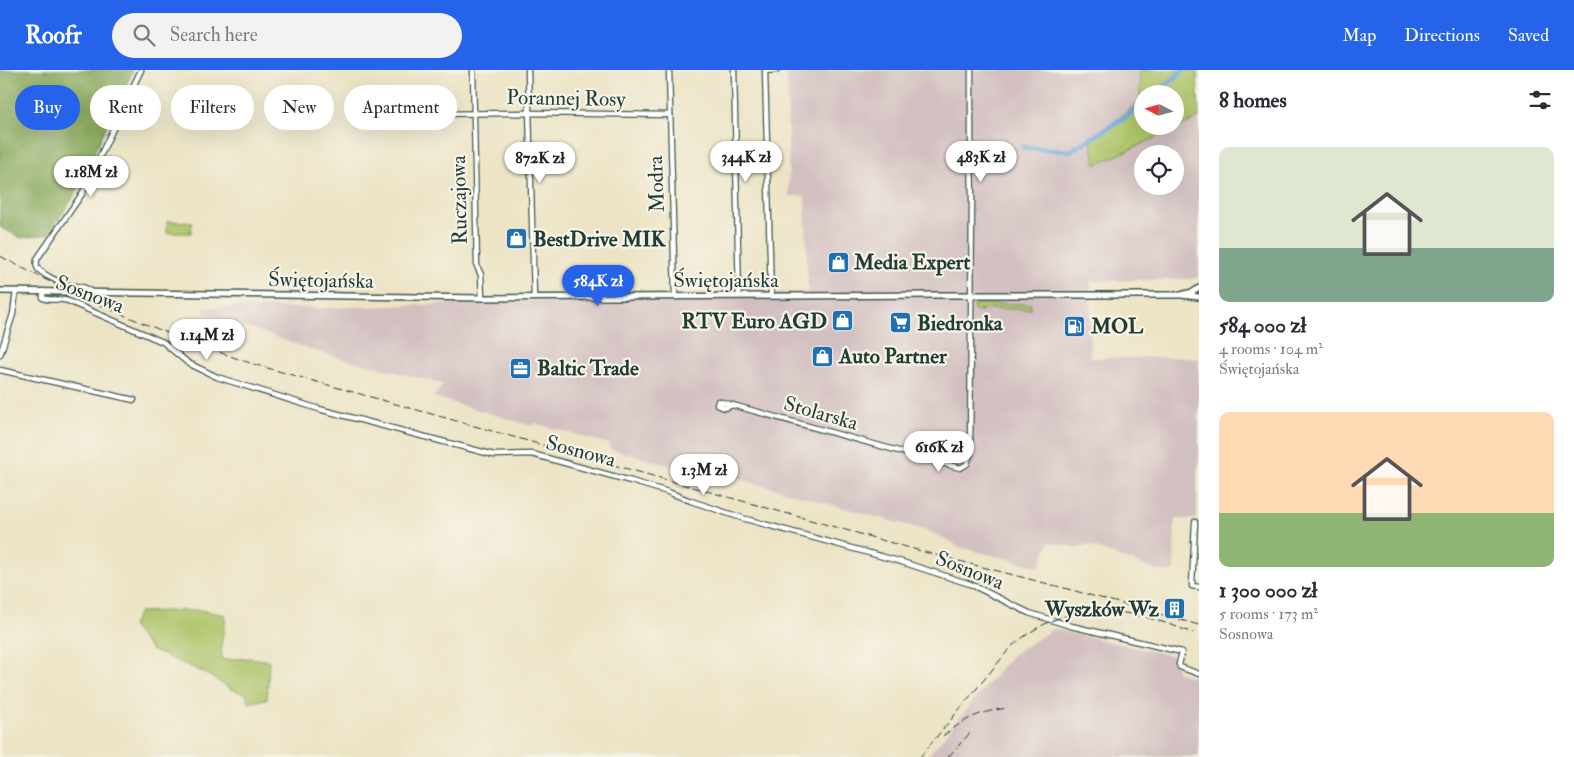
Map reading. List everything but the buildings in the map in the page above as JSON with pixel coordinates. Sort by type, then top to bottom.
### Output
[{"type":"street","name":"Świętojańska","points":[[90,292],[84,287],[62,283],[43,273],[36,265],[37,259],[82,194],[140,70]]},
{"type":"street","name":"Ruczajowa","points":[[473,70],[477,266],[481,275],[482,298]]},
{"type":"street","points":[[528,70],[534,298]]},
{"type":"street","name":"Modra","points":[[669,70],[675,296]]},
{"type":"street","points":[[734,70],[739,296]]},
{"type":"street","points":[[771,296],[765,71],[777,70]]},
{"type":"street","points":[[971,70],[972,295]]},
{"type":"street","name":"Porannej Rosy","points":[[457,113],[670,115]]},
{"type":"street","name":"Świętojańska","points":[[1181,295],[1193,292],[1199,288]]},
{"type":"street","name":"Świętojańska","points":[[0,291],[482,298],[972,295],[1181,295],[1199,297]]},
{"type":"street","points":[[0,355],[13,314],[16,291]]},
{"type":"street","name":"Sosnowa","points":[[43,291],[43,298],[47,300],[57,298],[68,301],[163,342],[188,363],[218,377],[319,408],[494,455],[532,454],[631,481],[742,518],[902,562],[970,584],[1029,613],[1071,626],[1182,652],[1180,667],[1199,674]]},
{"type":"street","name":"Stolarska","points":[[733,405],[960,468],[967,464],[970,455],[972,295]]},
{"type":"street","points":[[0,370],[134,400]]},
{"type":"street","points":[[1195,522],[1192,586],[1199,587]]},
{"type":"shaded area","points":[[787,70],[1140,70],[1140,85],[1134,85],[1134,106],[1091,140],[1096,165],[1134,148],[1134,195],[1184,195],[1184,145],[1140,145],[1162,135],[1184,135],[1184,125],[1199,118],[1199,276],[1193,279],[1091,281],[1090,358],[1173,357],[1199,359],[1197,519],[1175,519],[1174,572],[1158,571],[1088,545],[1079,548],[1049,542],[1040,567],[955,546],[955,544],[931,532],[678,462],[676,467],[610,449],[610,444],[534,423],[532,426],[434,397],[443,384],[321,353],[204,312],[205,307],[325,308],[808,292],[805,196],[789,196]]},
{"type":"shaded area","points":[[1053,629],[1173,656],[1178,673],[1199,679],[1199,757],[927,757],[1012,655]]},
{"type":"green space","points":[[0,70],[133,70],[126,85],[90,85],[90,130],[105,130],[74,196],[49,234],[21,238],[0,227]]},
{"type":"green space","points":[[1140,70],[1197,70],[1199,118],[1184,125],[1184,85],[1140,85]]},
{"type":"green space","points":[[1134,106],[1134,135],[1162,135],[1140,145],[1134,145],[1134,148],[1096,165],[1091,140]]},
{"type":"green space","points":[[167,221],[192,222],[191,233],[167,233]]},
{"type":"green space","points":[[1031,304],[1030,309],[982,309],[982,312],[980,312],[979,309],[976,312],[974,311],[974,305]]},
{"type":"green space","points":[[200,610],[226,615],[221,646],[222,660],[250,658],[269,661],[267,699],[249,703],[246,694],[231,689],[201,671],[151,650],[132,626],[139,612]]},
{"type":"waterway","points":[[1166,85],[1182,70]]},
{"type":"waterway","points":[[1023,147],[1070,151],[1134,110]]},
{"type":"railway","points":[[0,256],[93,302],[188,341],[253,364],[928,553],[1199,625]]},
{"type":"railway","points":[[920,757],[1011,647],[1033,631],[1055,620],[1077,613],[1099,611],[1122,613],[1145,617],[1193,633]]},
{"type":"railway","points":[[943,736],[973,717],[989,711],[1008,708]]},
{"type":"railway","points":[[948,757],[971,732]]},
{"type":"place","name":"BestDrive MIK","points":[[517,239]]},
{"type":"place","name":"Media Expert","points":[[838,262]]},
{"type":"place","name":"RTV Euro AGD","points":[[843,321]]},
{"type":"place","name":"Biedronka","points":[[901,323]]},
{"type":"place","name":"MOL","points":[[1075,326]]},
{"type":"place","name":"Auto Partner","points":[[823,356]]},
{"type":"place","name":"Baltic Trade","points":[[521,368]]},
{"type":"place","name":"Wyszków Wz","points":[[1175,609]]}]
